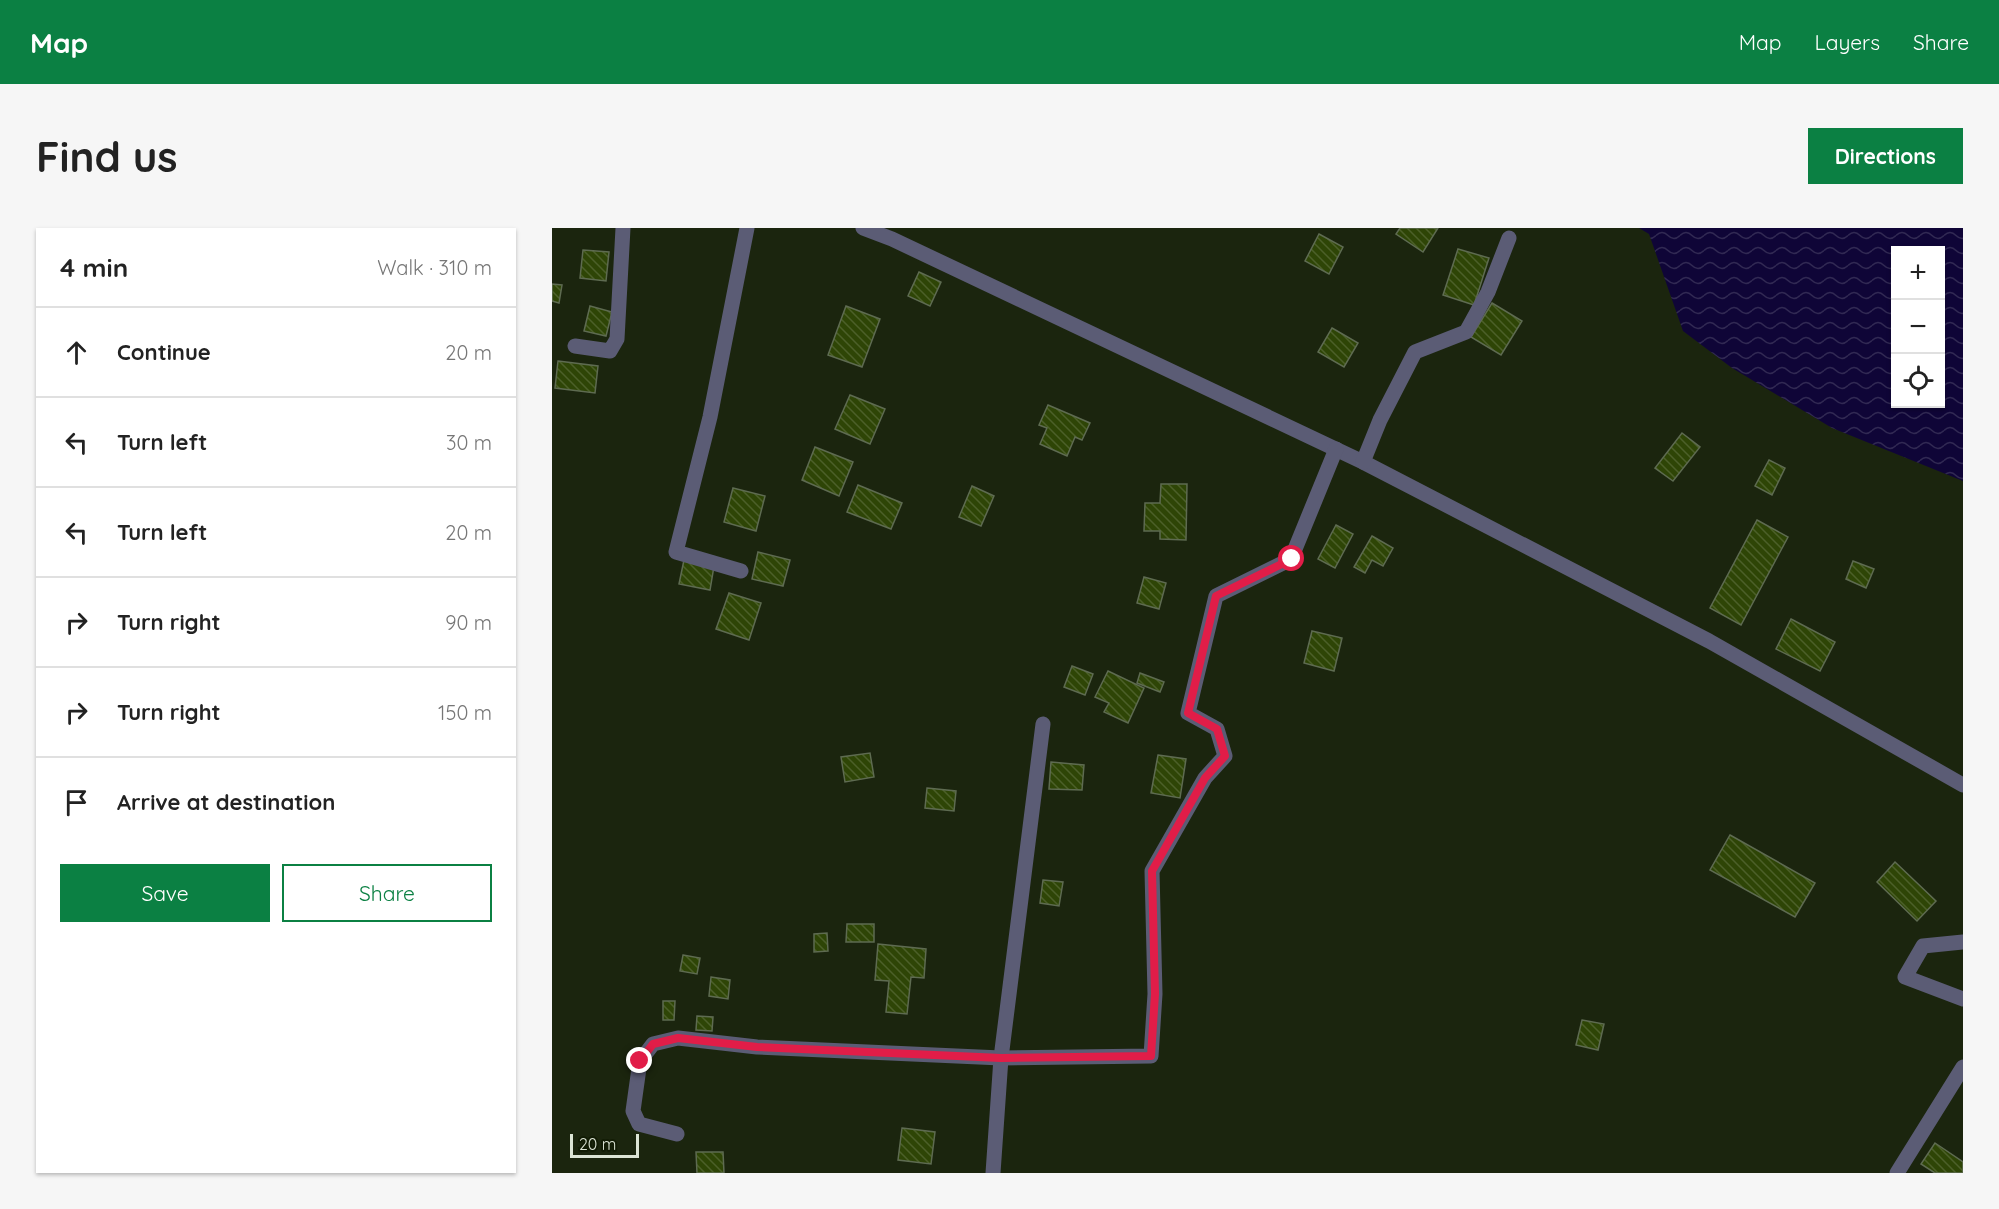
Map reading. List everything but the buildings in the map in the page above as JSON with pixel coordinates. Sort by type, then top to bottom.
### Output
[{"type":"street","points":[[575,346],[610,351],[617,339],[623,228]]},
{"type":"street","points":[[741,571],[676,552],[710,417],[747,228]]},
{"type":"street","points":[[863,228],[892,239],[1363,462],[1709,641],[1963,785]]},
{"type":"street","points":[[1363,462],[1380,420],[1415,352],[1466,332],[1488,292],[1509,238]]},
{"type":"street","points":[[677,1134],[639,1124],[633,1111],[640,1061],[653,1044],[678,1038],[757,1047],[1001,1058],[1151,1056],[1155,994],[1152,871],[1205,778],[1225,756],[1217,729],[1188,713],[1216,596],[1292,559],[1336,449]]},
{"type":"street","points":[[993,1173],[1001,1058],[1043,724]]},
{"type":"street","points":[[1963,942],[1923,946],[1905,977],[1963,999]]},
{"type":"street","points":[[1897,1173],[1963,1067]]},
{"type":"water","points":[[1639,228],[1963,228],[1963,481],[1832,428],[1732,368],[1683,331],[1649,234]]},
{"type":"route","points":[[640,1061],[653,1044],[678,1038],[757,1047],[1001,1058],[1151,1056],[1155,994],[1152,871],[1205,778],[1225,756],[1217,729],[1188,713],[1216,596],[1292,559]]}]
